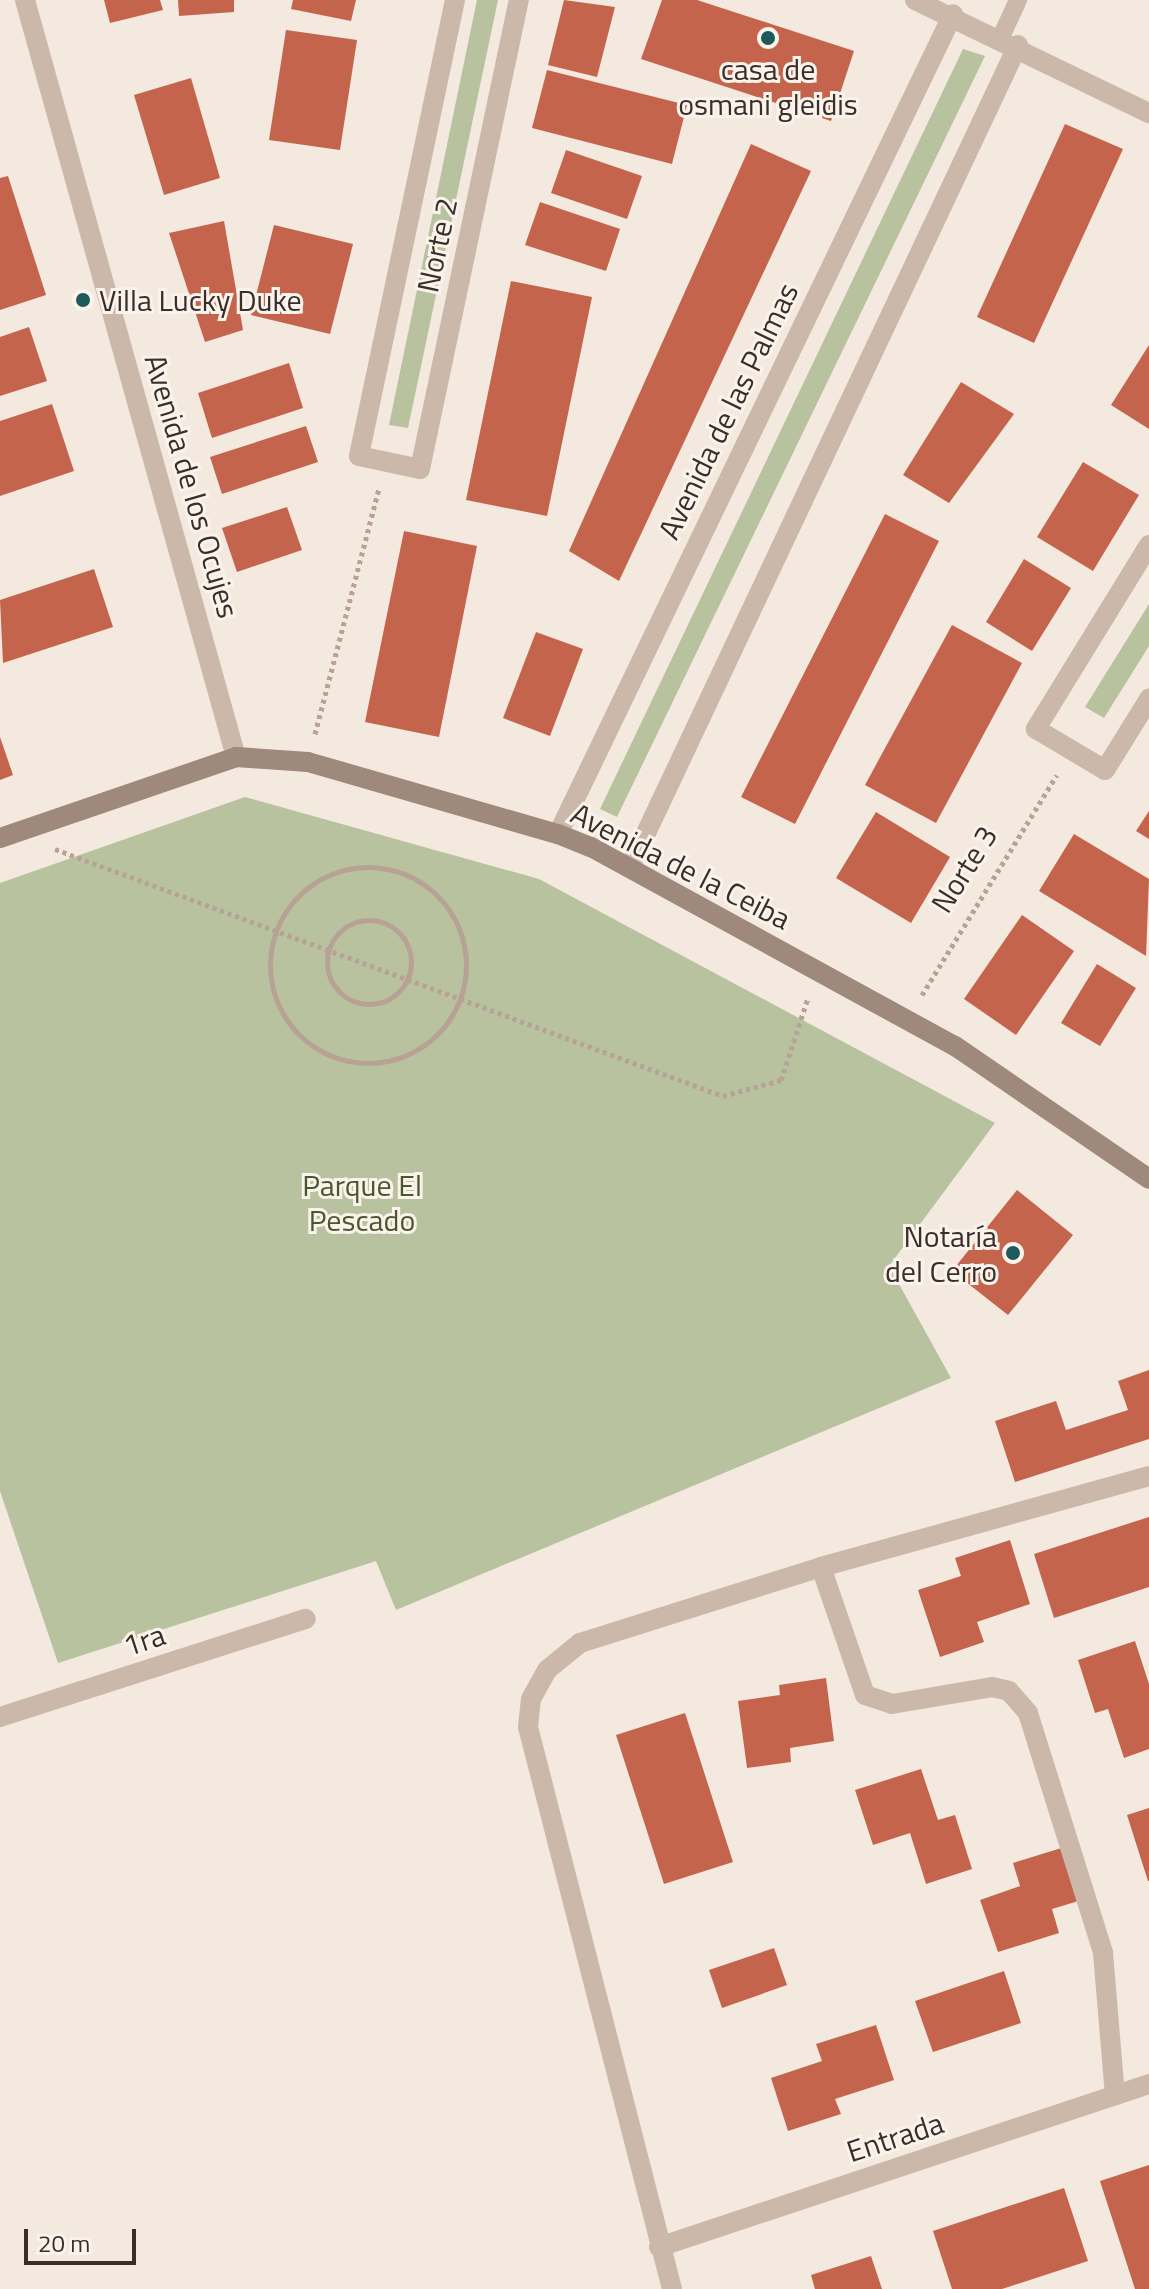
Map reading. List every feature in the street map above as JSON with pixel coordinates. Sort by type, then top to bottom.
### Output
[{"type":"street","name":"Avenida de los Ocujes","points":[[25,0],[236,757]]},
{"type":"street","name":"Norte 2","points":[[455,0],[359,456],[420,469],[519,0]]},
{"type":"street","points":[[915,0],[1010,41],[1149,113]]},
{"type":"street","name":"Avenida de las Palmas","points":[[558,834],[953,14]]},
{"type":"street","points":[[630,867],[1010,41]]},
{"type":"street","points":[[1149,545],[1036,729],[1105,770],[1149,699]]},
{"type":"street","name":"Avenida de la Ceiba","points":[[6,836],[236,757],[308,762],[558,834],[630,867],[906,1019],[1071,1121],[1149,1179]]},
{"type":"street","points":[[672,2289],[528,1727],[531,1699],[547,1670],[580,1643],[821,1567],[1149,1476]]},
{"type":"street","points":[[821,1567],[865,1695],[892,1704],[992,1687],[1009,1691],[1028,1713],[1095,1916],[1115,2095]]},
{"type":"street","name":"1ra","points":[[0,1717],[306,1619]]},
{"type":"street","name":"Entrada","points":[[659,2247],[1149,2084]]},
{"type":"lane","points":[[1010,41],[1018,0]]},
{"type":"path","points":[[308,762],[386,461]]},
{"type":"path","name":"Norte 3","points":[[906,1019],[1072,751]]},
{"type":"path","points":[[6,836],[276,931],[723,1096],[781,1080],[817,970]]},
{"type":"path","points":[[374,866],[405,873],[432,889],[453,913],[465,943],[460,999],[441,1032],[415,1051],[385,1063],[352,1063],[320,1052],[293,1031],[276,1003],[269,970],[276,931],[287,907],[311,884],[342,869],[374,866]]},
{"type":"path","points":[[386,923],[406,942],[408,979],[387,1000],[360,1004],[337,990],[328,950],[344,927],[386,923]]},
{"type":"green space","points":[[477,0],[498,0],[408,428],[389,425]]},
{"type":"green space","points":[[963,49],[985,56],[617,817],[600,809]]},
{"type":"green space","points":[[1149,604],[1149,646],[1104,718],[1085,707]]},
{"type":"green space","name":"Parque El Pescado","points":[[245,797],[539,879],[995,1123],[889,1266],[951,1378],[396,1610],[376,1561],[58,1663],[0,1491],[0,883]]},
{"type":"building","points":[[104,0],[160,0],[163,10],[110,23]]},
{"type":"building","points":[[178,0],[234,0],[234,12],[179,16]]},
{"type":"building","points":[[293,0],[356,0],[351,21],[291,9]]},
{"type":"building","points":[[564,0],[615,7],[597,77],[548,65]]},
{"type":"building","points":[[662,0],[697,0],[854,51],[831,121],[641,59]]},
{"type":"building","points":[[286,30],[357,40],[340,150],[269,140]]},
{"type":"building","points":[[547,70],[687,105],[672,164],[532,128]]},
{"type":"building","points":[[191,78],[220,178],[164,195],[134,95]]},
{"type":"building","points":[[1065,124],[1123,149],[1034,343],[977,317]]},
{"type":"building","points":[[751,144],[811,171],[619,581],[569,551]]},
{"type":"building","points":[[566,150],[642,176],[627,219],[551,193]]},
{"type":"building","points":[[8,176],[46,295],[0,310],[0,178]]},
{"type":"building","points":[[540,202],[620,229],[606,271],[525,245]]},
{"type":"building","points":[[224,221],[243,330],[205,342],[169,233]]},
{"type":"building","points":[[274,225],[353,244],[330,334],[251,315]]},
{"type":"building","points":[[511,281],[592,297],[547,516],[466,500]]},
{"type":"building","points":[[29,327],[47,381],[0,396],[0,337]]},
{"type":"building","points":[[1149,345],[1149,429],[1111,405]]},
{"type":"building","points":[[289,363],[303,408],[212,438],[198,393]]},
{"type":"building","points":[[961,382],[1014,414],[949,503],[903,475]]},
{"type":"building","points":[[52,404],[74,471],[0,496],[0,421]]},
{"type":"building","points":[[306,426],[318,462],[222,494],[210,457]]},
{"type":"building","points":[[1083,462],[1139,495],[1093,571],[1037,537]]},
{"type":"building","points":[[287,507],[302,550],[237,572],[222,528]]},
{"type":"building","points":[[885,514],[939,541],[795,824],[741,797]]},
{"type":"building","points":[[404,531],[477,546],[439,737],[365,722]]},
{"type":"building","points":[[1024,559],[1071,588],[1032,651],[986,622]]},
{"type":"building","points":[[94,569],[113,627],[3,663],[0,600]]},
{"type":"building","points":[[952,625],[1022,663],[936,823],[865,785]]},
{"type":"building","points":[[536,632],[583,649],[550,736],[503,718]]},
{"type":"building","points":[[0,737],[13,775],[0,780]]},
{"type":"building","points":[[1149,811],[1149,839],[1136,831]]},
{"type":"building","points":[[876,812],[950,857],[911,923],[836,878]]},
{"type":"building","points":[[1074,834],[1149,879],[1146,956],[1039,891]]},
{"type":"building","points":[[1022,915],[1074,951],[1016,1035],[964,999]]},
{"type":"building","points":[[1097,964],[1136,988],[1100,1046],[1061,1023]]},
{"type":"building","name":"Notaría del Cerro","points":[[1017,1190],[1073,1235],[1008,1315],[952,1271]]},
{"type":"building","points":[[1149,1370],[1149,1439],[1015,1482],[995,1421],[1056,1401],[1066,1430],[1128,1410],[1118,1381]]},
{"type":"building","points":[[1149,1517],[1149,1587],[1054,1618],[1034,1554]]},
{"type":"building","points":[[1010,1540],[1030,1604],[977,1622],[984,1642],[940,1657],[918,1590],[961,1576],[955,1558]]},
{"type":"building","points":[[1135,1641],[1149,1684],[1149,1749],[1124,1758],[1108,1709],[1095,1713],[1078,1660]]},
{"type":"building","points":[[826,1678],[834,1741],[790,1748],[791,1762],[747,1768],[738,1701],[780,1695],[779,1685]]},
{"type":"building","points":[[685,1713],[733,1862],[664,1884],[616,1735]]},
{"type":"building","points":[[921,1769],[938,1820],[955,1815],[972,1869],[926,1884],[910,1833],[873,1845],[855,1790]]},
{"type":"building","points":[[1149,1808],[1149,1881],[1148,1881],[1127,1815]]},
{"type":"building","points":[[1068,1846],[1085,1899],[1052,1909],[1059,1933],[998,1952],[980,1900],[1020,1886],[1013,1863]]},
{"type":"building","points":[[774,1948],[787,1985],[722,2008],[709,1970]]},
{"type":"building","points":[[1004,1971],[1021,2023],[933,2052],[915,2001]]},
{"type":"building","points":[[876,2025],[894,2080],[835,2099],[841,2114],[788,2131],[771,2078],[822,2061],[816,2044]]},
{"type":"building","points":[[1149,2165],[1149,2289],[1135,2289],[1100,2181]]},
{"type":"building","points":[[1064,2188],[1088,2261],[1002,2289],[952,2289],[933,2231]]},
{"type":"building","points":[[871,2256],[882,2289],[815,2289],[811,2275]]},
{"type":"place","name":"casa de osmani gleidis","points":[[768,38]]},
{"type":"place","name":"Villa Lucky Duke","points":[[83,300]]},
{"type":"place","name":"Notaría del Cerro","points":[[1013,1253]]}]
